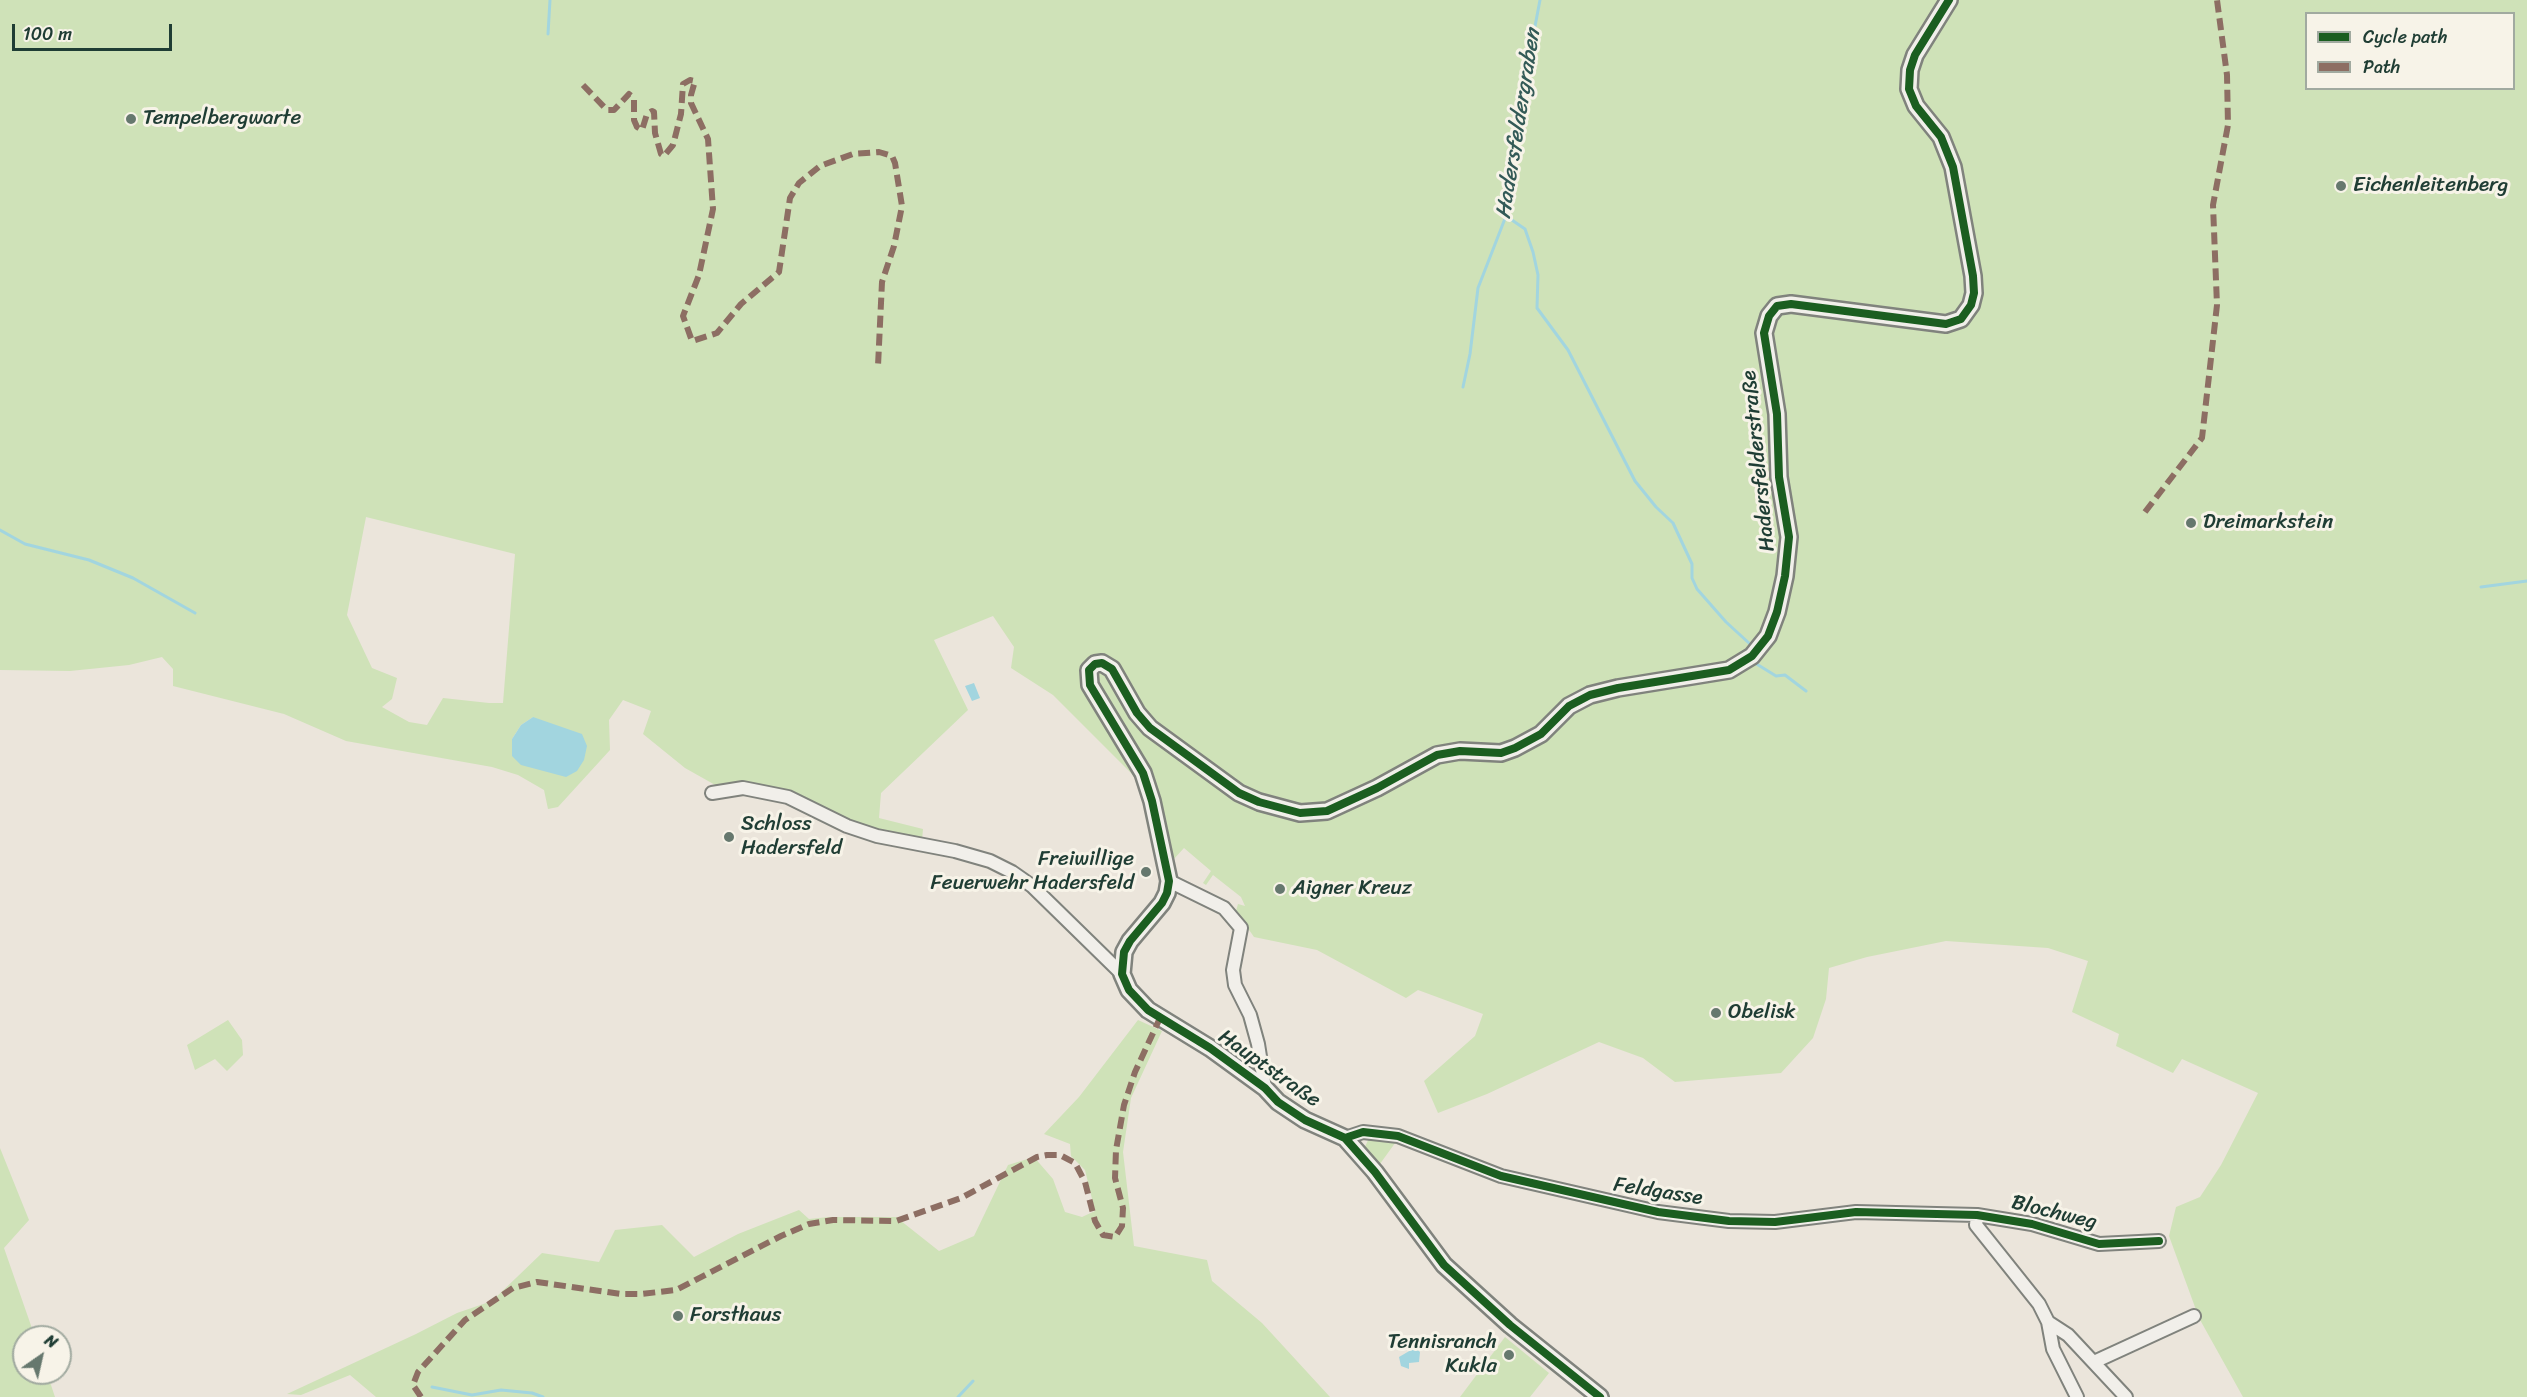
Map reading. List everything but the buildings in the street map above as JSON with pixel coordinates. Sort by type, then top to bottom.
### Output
[{"type":"street","name":"Hadersfelderstraße","points":[[1170,881],[1152,801],[1143,773],[1090,685],[1089,670],[1095,664],[1107,664],[1112,669],[1137,713],[1150,728],[1175,748],[1239,793],[1259,802],[1300,813],[1327,811],[1377,788],[1437,755],[1460,751],[1501,753],[1515,748],[1541,734],[1569,706],[1590,695],[1618,688],[1729,670],[1752,656],[1768,636],[1777,612],[1785,576],[1789,537],[1779,477],[1776,414],[1764,333],[1769,316],[1777,306],[1791,304],[1946,324],[1961,319],[1971,305],[1974,293],[1973,276],[1953,167],[1941,137],[1916,106],[1909,89],[1910,70],[1915,55],[1949,0]]},
{"type":"street","points":[[712,793],[742,788],[788,797],[847,826],[878,836],[955,851],[990,861],[1012,872],[1032,886],[1122,974]]},
{"type":"street","points":[[1122,974],[1124,952],[1130,941],[1162,903],[1170,881],[1224,908],[1241,928],[1233,970],[1235,985],[1250,1015],[1258,1044],[1265,1088]]},
{"type":"street","name":"Hauptstraße","points":[[1122,974],[1129,990],[1148,1010],[1210,1048],[1265,1088],[1278,1102],[1305,1120],[1345,1138],[1376,1172],[1444,1265],[1510,1325],[1600,1397]]},
{"type":"street","name":"Feldgasse","points":[[1345,1138],[1363,1132],[1398,1136],[1530,1185],[1635,1208],[1705,1218],[1775,1222],[1856,1212],[1977,1215]]},
{"type":"street","points":[[1977,1215],[1976,1225],[2039,1304],[2048,1322],[2053,1349],[2077,1397]]},
{"type":"street","name":"Blochweg","points":[[1977,1215],[2032,1224],[2099,1244],[2159,1241]]},
{"type":"street","points":[[2094,1362],[2194,1316]]},
{"type":"street","points":[[2048,1322],[2067,1335],[2126,1397]]},
{"type":"green space","points":[[0,0],[2527,0],[2527,1397],[2243,1397],[2199,1318],[2169,1236],[2176,1207],[2200,1197],[2221,1165],[2258,1093],[2182,1059],[2173,1073],[2116,1046],[2119,1034],[2072,1012],[2088,961],[2048,948],[1946,941],[1867,957],[1829,968],[1826,999],[1813,1038],[1781,1073],[1675,1082],[1643,1058],[1599,1042],[1487,1094],[1438,1113],[1424,1081],[1475,1036],[1483,1014],[1418,990],[1406,998],[1317,950],[1254,937],[1236,911],[1238,904],[1245,906],[1241,897],[1213,875],[1206,885],[1203,883],[1211,871],[1184,848],[1173,860],[1160,800],[1152,802],[1131,773],[1053,695],[1011,668],[1014,647],[993,616],[934,640],[968,710],[881,793],[879,818],[923,829],[922,840],[851,822],[804,801],[748,781],[717,786],[685,768],[643,734],[651,711],[623,700],[609,720],[610,750],[558,807],[548,809],[544,790],[518,775],[492,767],[346,741],[284,714],[173,686],[173,669],[162,657],[129,665],[70,671],[0,670]],"holes":[[[366,517],[515,554],[503,703],[443,698],[427,725],[409,722],[382,707],[392,699],[397,678],[372,668],[347,615]],[[533,717],[512,756],[512,739],[521,725]]]},
{"type":"green space","points":[[228,1020],[242,1040],[243,1055],[227,1071],[215,1059],[195,1070],[187,1045]]},
{"type":"green space","points":[[1138,1020],[1162,1031],[1131,1098],[1123,1152],[1134,1246],[1207,1260],[1212,1281],[1262,1323],[1330,1397],[376,1397],[350,1375],[301,1395],[287,1394],[457,1313],[492,1301],[542,1253],[599,1262],[615,1230],[662,1225],[694,1257],[738,1234],[799,1210],[809,1219],[896,1217],[939,1251],[974,1236],[1008,1165],[1034,1157],[1053,1179],[1065,1212],[1082,1217],[1095,1211],[1085,1170],[1071,1156],[1070,1144],[1044,1134],[1079,1097]]},
{"type":"green space","points":[[1370,1136],[1398,1139],[1377,1168],[1363,1151]]},
{"type":"green space","points":[[0,1148],[29,1220],[4,1248],[31,1325],[12,1325],[12,1385],[51,1385],[55,1397],[0,1397]]},
{"type":"green space","name":"Tennisranch Kukla","points":[[1505,1337],[1549,1373],[1530,1397],[1460,1397]]},
{"type":"water","points":[[974,683],[980,698],[972,701],[965,686]]},
{"type":"water","points":[[533,717],[582,734],[587,746],[584,760],[577,771],[566,777],[521,765],[512,756],[512,739],[521,725]]},
{"type":"water","points":[[1417,1349],[1420,1352],[1419,1362],[1409,1363],[1409,1369],[1401,1366],[1399,1357]]},
{"type":"waterway","points":[[548,34],[550,0]]},
{"type":"waterway","name":"Hadersfeldergraben","points":[[1463,387],[1470,354],[1478,288],[1506,216],[1510,158],[1540,0]]},
{"type":"waterway","points":[[1506,216],[1525,229],[1533,252],[1538,275],[1537,308],[1568,350],[1635,481],[1656,507],[1673,523],[1692,564],[1692,578],[1697,589],[1726,622],[1750,644]]},
{"type":"waterway","points":[[0,530],[25,544],[89,560],[133,578],[195,613]]},
{"type":"waterway","points":[[2481,587],[2527,581]]},
{"type":"waterway","points":[[1755,663],[1776,676],[1785,675],[1806,691]]},
{"type":"waterway","points":[[958,1397],[973,1381]]},
{"type":"waterway","points":[[432,1387],[472,1395],[501,1390],[532,1393],[543,1397]]},
{"type":"marked path","points":[[2145,512],[2202,438],[2217,305],[2213,205],[2228,125],[2227,75],[2217,0]]},
{"type":"marked path","points":[[583,85],[607,110],[614,110],[629,94],[634,98],[634,120],[637,127],[642,130],[647,114],[654,112],[655,133],[661,154],[664,156],[673,145],[681,114],[683,84],[690,80],[695,81],[691,103],[708,139],[713,209],[699,275],[683,316],[692,341],[717,333],[741,304],[779,272],[790,198],[799,183],[820,166],[853,154],[879,152],[892,156],[902,206],[894,246],[882,282],[878,366]]},
{"type":"marked path","points":[[421,1397],[413,1385],[418,1372],[465,1320],[513,1288],[537,1282],[621,1294],[676,1290],[809,1224],[833,1220],[896,1221],[961,1198],[1037,1157],[1060,1155],[1075,1163],[1085,1182],[1095,1221],[1103,1235],[1115,1237],[1122,1226],[1123,1208],[1115,1178],[1116,1150],[1124,1105],[1135,1072],[1160,1018]]},
{"type":"cycle path","points":[[1600,1397],[1510,1325],[1444,1265],[1375,1172],[1345,1138],[1305,1120],[1278,1102],[1265,1088],[1210,1048],[1148,1010],[1129,990],[1122,974],[1124,952],[1130,941],[1162,903],[1169,881],[1152,801],[1143,773],[1090,685],[1089,670],[1095,664],[1102,663],[1112,669],[1137,713],[1150,728],[1239,793],[1259,802],[1300,813],[1327,811],[1377,788],[1437,755],[1460,751],[1501,753],[1515,748],[1541,734],[1569,706],[1590,695],[1618,688],[1729,670],[1752,656],[1768,636],[1777,612],[1785,576],[1789,537],[1779,477],[1777,414],[1764,333],[1769,316],[1777,306],[1791,304],[1946,324],[1961,319],[1971,305],[1974,293],[1973,276],[1953,167],[1941,137],[1916,106],[1909,89],[1910,70],[1915,55],[1949,0]]},
{"type":"cycle path","points":[[1345,1138],[1363,1132],[1398,1136],[1501,1176],[1658,1212],[1729,1221],[1775,1222],[1856,1212],[1977,1215],[2032,1224],[2099,1244],[2159,1241]]},
{"type":"place","name":"Tempelbergwarte","points":[[131,119]]},
{"type":"place","name":"Eichenleitenberg","points":[[2341,186]]},
{"type":"place","name":"Dreimarkstein","points":[[2191,523]]},
{"type":"place","name":"Schloss Hadersfeld","points":[[729,837]]},
{"type":"place","name":"Freiwillige Feuerwehr Hadersfeld","points":[[1146,872]]},
{"type":"place","name":"Aigner Kreuz","points":[[1280,889]]},
{"type":"place","name":"Obelisk","points":[[1716,1013]]},
{"type":"place","name":"Forsthaus","points":[[678,1316]]},
{"type":"place","name":"Tennisranch Kukla","points":[[1509,1355]]}]
